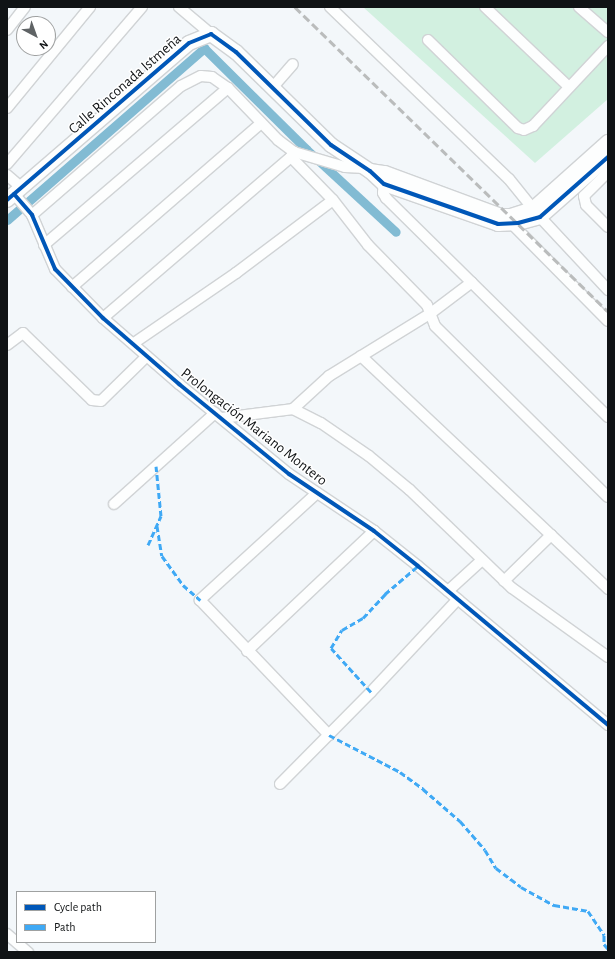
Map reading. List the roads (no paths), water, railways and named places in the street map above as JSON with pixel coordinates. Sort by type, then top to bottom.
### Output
[{"type":"street","points":[[7,30],[24,7]]},
{"type":"street","points":[[7,108],[90,7]]},
{"type":"street","points":[[7,164],[142,7]]},
{"type":"street","points":[[179,7],[211,34],[236,52],[331,145],[384,179],[498,224],[536,213],[608,157]]},
{"type":"street","points":[[330,7],[509,179],[536,213],[608,290]]},
{"type":"street","points":[[485,7],[569,87]]},
{"type":"street","points":[[579,7],[608,32]]},
{"type":"street","name":"Calle Rinconada Istmeña","points":[[16,196],[189,43],[211,34]]},
{"type":"street","points":[[428,40],[518,128],[524,130],[533,126],[608,46]]},
{"type":"street","points":[[272,87],[293,64]]},
{"type":"street","points":[[31,213],[191,78],[201,76],[212,77],[228,88],[261,123],[296,155],[368,245],[427,305],[435,326],[608,497]]},
{"type":"street","points":[[44,245],[228,88]]},
{"type":"street","points":[[72,287],[261,123]]},
{"type":"street","points":[[536,213],[608,142]]},
{"type":"street","points":[[296,155],[345,167],[368,170]]},
{"type":"street","points":[[103,318],[296,155]]},
{"type":"street","points":[[608,172],[584,196],[586,205],[608,228]]},
{"type":"street","name":"Prolongación Mariano Montero","points":[[7,175],[16,196],[31,213],[55,269],[103,318],[289,474],[374,531],[458,599],[608,725]]},
{"type":"street","points":[[384,179],[386,198],[608,417]]},
{"type":"street","points":[[134,343],[236,273],[333,200]]},
{"type":"street","points":[[508,220],[608,320]]},
{"type":"street","points":[[293,410],[329,376],[431,314],[472,282]]},
{"type":"street","points":[[7,344],[23,333],[92,400],[101,401],[147,356]]},
{"type":"street","points":[[360,356],[608,590]]},
{"type":"street","points":[[114,504],[218,415],[293,410],[321,423],[369,456],[410,490],[504,580],[608,657]]},
{"type":"street","points":[[317,493],[200,600],[247,651],[329,735]]},
{"type":"street","points":[[247,651],[374,531]]},
{"type":"street","points":[[504,580],[551,535]]},
{"type":"street","points":[[448,591],[482,560]]},
{"type":"street","points":[[280,784],[329,735],[458,599]]},
{"type":"street","points":[[7,934],[16,942]]},
{"type":"street","points":[[18,943],[28,952]]},
{"type":"waterway","points":[[7,220],[204,48],[306,149],[396,232]]},
{"type":"railway","points":[[295,7],[608,311]]}]
